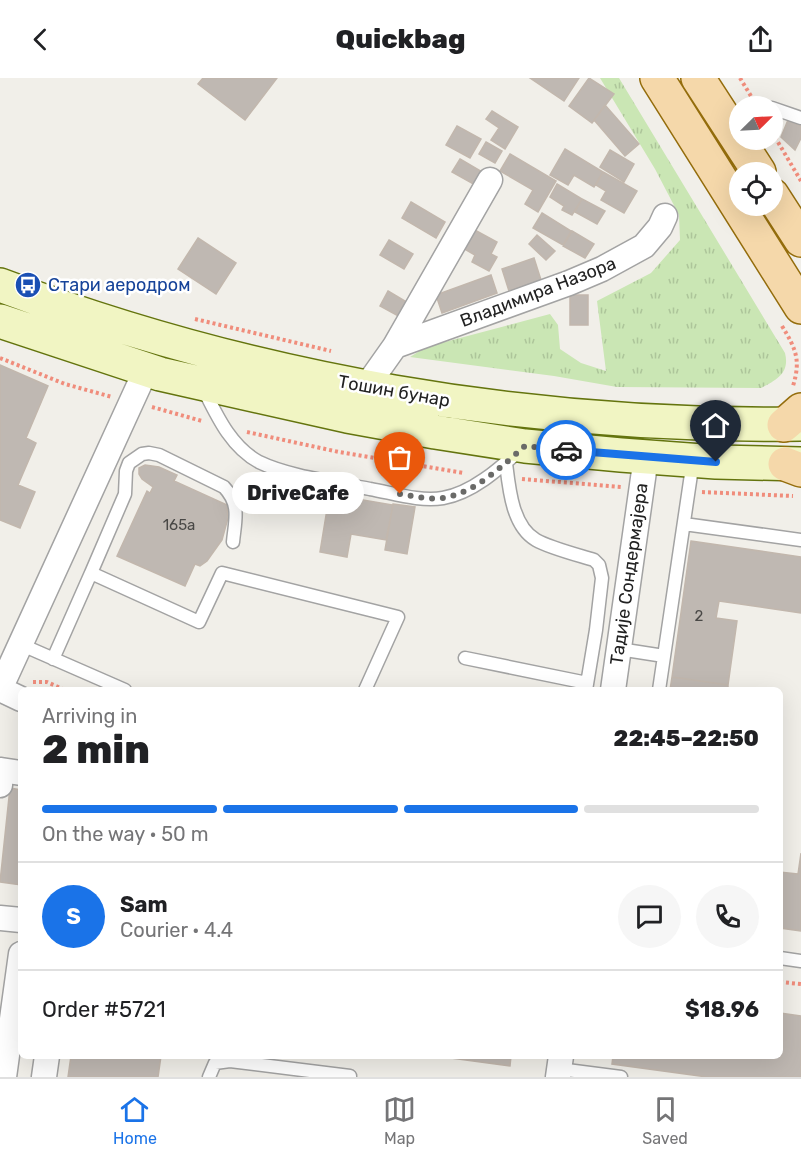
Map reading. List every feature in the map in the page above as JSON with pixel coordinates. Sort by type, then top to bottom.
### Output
[{"type":"main road","points":[[657,78],[801,307]]},
{"type":"main road","points":[[698,78],[729,117]]},
{"type":"main road","points":[[783,212],[801,240]]},
{"type":"main road","name":"Тошин бунар","points":[[0,285],[46,303],[150,336],[366,387],[442,401],[581,417],[690,424],[796,420]]},
{"type":"main road","name":"Тошин бунар","points":[[0,321],[146,369],[200,383],[347,416],[435,432],[515,454],[646,457],[796,466]]},
{"type":"street","points":[[366,387],[394,346],[490,180]]},
{"type":"street","name":"Владимира Назора","points":[[394,346],[602,269],[644,246],[660,227],[665,216]]},
{"type":"street","points":[[18,690],[0,689],[146,369]]},
{"type":"street","name":"Тадије Сондермајера","points":[[613,687],[646,457]]},
{"type":"street","points":[[0,918],[18,920]]},
{"type":"street","points":[[3,1073],[18,993]]},
{"type":"street","points":[[44,1077],[47,1059]]},
{"type":"lane","points":[[783,112],[801,118]]},
{"type":"lane","points":[[200,383],[224,427],[242,449],[258,461],[298,475],[400,494],[442,498],[472,487],[515,454]]},
{"type":"lane","points":[[53,659],[125,494],[128,467],[132,460],[142,454],[159,455],[224,487],[235,502],[233,542]]},
{"type":"lane","points":[[465,658],[587,686],[602,578],[599,566],[594,560],[536,540],[524,530],[513,502],[515,454]]},
{"type":"lane","points":[[659,687],[694,460]]},
{"type":"lane","points":[[684,524],[801,540]]},
{"type":"lane","points":[[91,573],[199,622],[222,573],[398,617],[365,687]]},
{"type":"lane","points":[[22,645],[118,687]]},
{"type":"lane","points":[[619,649],[664,656]]},
{"type":"lane","points":[[783,958],[801,961]]},
{"type":"lane","points":[[209,1077],[212,1067],[221,1061],[356,1077]]},
{"type":"lane","points":[[560,1067],[621,1077]]},
{"type":"path","points":[[740,78],[752,96]]},
{"type":"path","points":[[783,150],[801,181]]},
{"type":"path","points":[[0,358],[65,384],[130,402]]},
{"type":"path","points":[[33,687],[47,682],[58,687]]},
{"type":"path","points":[[783,982],[801,984]]},
{"type":"green space","points":[[600,78],[619,78],[785,353],[784,371],[767,385],[761,388],[617,387],[554,376],[410,357],[426,347],[550,314],[558,325],[560,349],[581,363],[606,371],[597,301],[651,273],[680,240],[679,215],[655,169]]},
{"type":"building","points":[[203,78],[277,78],[245,120],[198,84]]},
{"type":"building","points":[[530,78],[579,78],[564,101]]},
{"type":"building","points":[[589,78],[614,94],[592,123],[569,106]]},
{"type":"building","points":[[605,105],[639,144],[625,156],[594,120]]},
{"type":"building","points":[[492,111],[518,127],[505,149],[491,140],[499,128],[486,119]]},
{"type":"building","points":[[788,120],[801,126],[801,138],[795,150],[783,139]]},
{"type":"building","points":[[457,126],[481,139],[470,158],[446,145]]},
{"type":"building","points":[[486,142],[502,151],[495,163],[479,154]]},
{"type":"building","points":[[565,149],[603,172],[594,187],[574,175],[568,185],[550,175]]},
{"type":"building","points":[[610,150],[634,164],[624,182],[600,167]]},
{"type":"building","points":[[510,154],[556,181],[538,212],[525,204],[533,190],[500,171]]},
{"type":"building","points":[[460,159],[484,173],[477,186],[452,172]]},
{"type":"building","points":[[603,172],[637,191],[624,213],[601,200],[606,191],[596,185]]},
{"type":"building","points":[[557,184],[582,199],[572,215],[562,210],[564,206],[550,197]]},
{"type":"building","points":[[582,199],[605,211],[597,224],[575,212]]},
{"type":"building","points":[[411,202],[445,222],[436,238],[402,218]]},
{"type":"building","points":[[542,213],[571,231],[563,245],[533,228]]},
{"type":"building","points":[[471,228],[497,242],[491,254],[497,257],[489,271],[472,262],[475,255],[461,247]]},
{"type":"building","points":[[572,231],[594,244],[585,258],[563,246]]},
{"type":"building","points":[[537,235],[555,251],[546,260],[529,244]]},
{"type":"building","points":[[198,238],[236,263],[216,294],[178,269]]},
{"type":"building","points":[[389,240],[413,254],[404,269],[380,255]]},
{"type":"building","points":[[534,258],[541,280],[509,291],[502,269]]},
{"type":"building","points":[[491,275],[497,293],[442,313],[436,295]]},
{"type":"building","points":[[388,291],[410,304],[402,318],[380,306]]},
{"type":"building","points":[[570,295],[588,295],[588,325],[570,325]]},
{"type":"building","points":[[0,365],[48,386],[26,438],[36,443],[18,485],[35,492],[20,528],[0,520]]},
{"type":"building","points":[[145,465],[159,467],[177,475],[174,481],[227,505],[228,518],[222,540],[207,561],[200,566],[195,564],[185,586],[117,556],[147,491],[150,493],[153,487],[139,474],[139,468]]},
{"type":"building","points":[[331,485],[359,489],[357,499],[393,505],[386,540],[351,534],[347,557],[320,552]]},
{"type":"building","points":[[393,504],[415,507],[407,554],[385,550]]},
{"type":"building","points":[[691,541],[801,557],[801,613],[719,601],[716,618],[737,621],[728,685],[672,677]]},
{"type":"building","points":[[672,677],[728,685],[728,687],[670,687]]},
{"type":"building","points":[[10,788],[18,789],[18,885],[0,882]]},
{"type":"building","points":[[801,853],[801,931],[783,928],[783,872],[798,874]]},
{"type":"building","points":[[783,1013],[801,1016],[801,1077],[707,1077],[612,1064],[613,1059],[783,1059]]},
{"type":"building","points":[[71,1059],[161,1059],[158,1077],[68,1077]]},
{"type":"building","points":[[458,1059],[511,1059],[510,1066]]},
{"type":"way so far","points":[[400,494],[430,498],[455,495],[480,482],[525,446],[566,450]]},
{"type":"place","name":"Стари аеродром","points":[[28,285]]},
{"type":"place","name":"DriveCafe","points":[[400,494]]},
{"type":"route","points":[[566,450],[716,462]]}]
